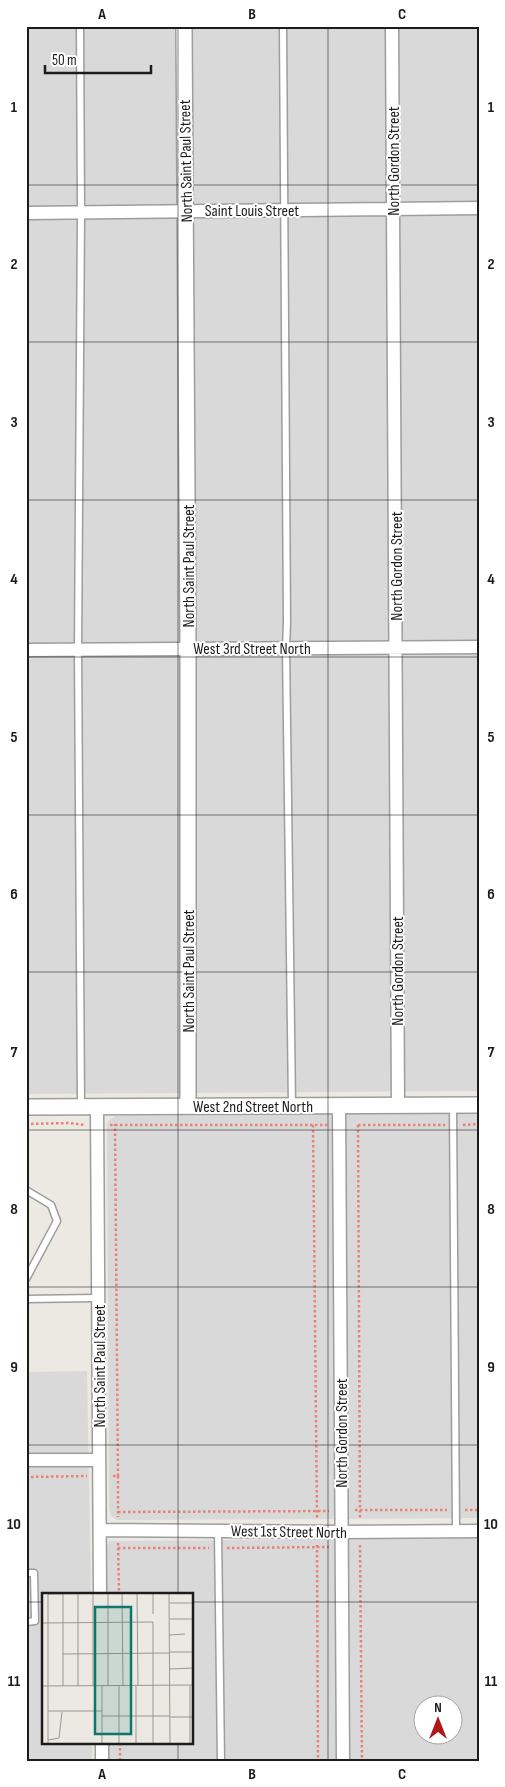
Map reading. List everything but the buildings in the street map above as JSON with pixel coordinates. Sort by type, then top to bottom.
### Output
[{"type":"street","name":"North Saint Paul Street","points":[[184,26],[188,649],[188,1106]]},
{"type":"street","name":"North Gordon Street","points":[[392,26],[398,1105]]},
{"type":"street","name":"Saint Louis Street","points":[[26,212],[479,208]]},
{"type":"street","name":"West 3rd Street North","points":[[26,650],[479,647]]},
{"type":"street","name":"West 2nd Street North","points":[[26,1107],[479,1105]]},
{"type":"street","name":"North Gordon Street","points":[[338,1106],[343,1761]]},
{"type":"street","name":"North Saint Paul Street","points":[[97,1107],[100,1593]]},
{"type":"street","points":[[26,1460],[99,1460]]},
{"type":"street","name":"West 1st Street North","points":[[100,1530],[479,1531]]},
{"type":"street","points":[[102,1744],[102,1761]]},
{"type":"lane","points":[[80,26],[81,212],[78,650],[81,1107]]},
{"type":"lane","points":[[283,26],[286,648],[292,1106]]},
{"type":"lane","points":[[453,1105],[456,1531]]},
{"type":"lane","points":[[26,1190],[51,1205],[57,1221],[26,1280]]},
{"type":"lane","points":[[26,1300],[98,1298]]},
{"type":"lane","points":[[218,1531],[221,1761]]},
{"type":"lane","points":[[26,1573],[34,1573],[35,1622],[26,1622]]},
{"type":"path","points":[[26,1124],[339,1125]]},
{"type":"path","points":[[362,1761],[358,1125],[479,1124]]},
{"type":"path","points":[[313,1125],[318,1761]]},
{"type":"path","points":[[118,1512],[479,1510]]},
{"type":"path","points":[[118,1548],[360,1546]]},
{"type":"path","points":[[120,1744],[120,1761]]},
{"type":"shaded area","points":[[26,26],[479,26],[479,1091],[26,1094]]},
{"type":"shaded area","points":[[479,1113],[479,1518],[117,1520],[111,1516],[109,1508],[107,1124],[110,1119],[116,1116]]},
{"type":"shaded area","points":[[87,1371],[91,1593],[42,1593],[42,1744],[92,1744],[92,1761],[26,1761],[26,1372]]},
{"type":"shaded area","points":[[479,1538],[479,1761],[109,1761],[109,1744],[194,1744],[194,1593],[107,1593],[106,1547],[110,1541]]}]
